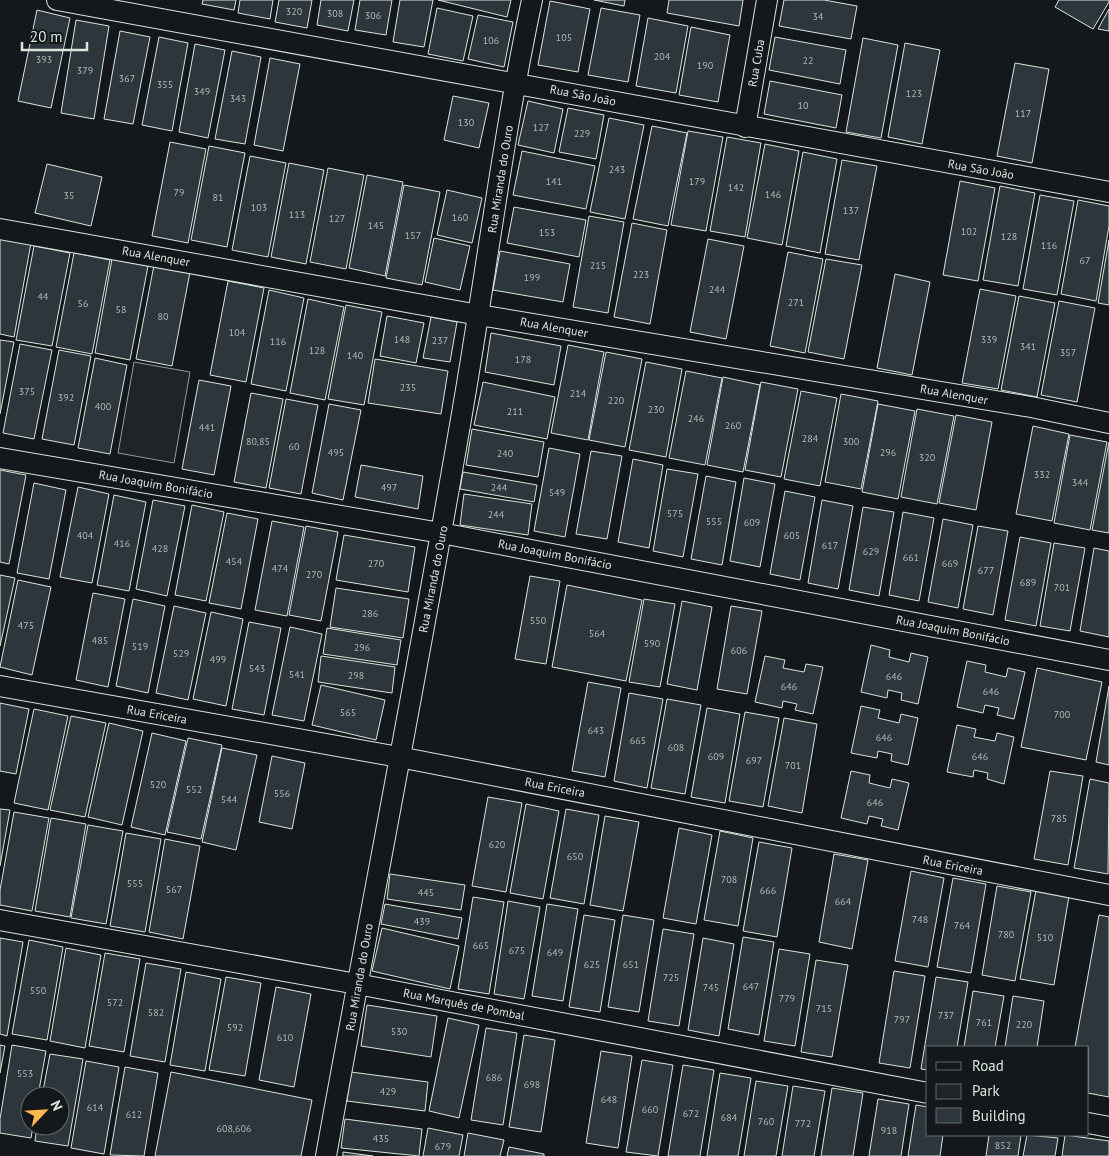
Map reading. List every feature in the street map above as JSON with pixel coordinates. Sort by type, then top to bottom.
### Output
[{"type":"street","name":"Rua São João","points":[[57,0],[515,82],[745,127],[1109,192]]},
{"type":"street","name":"Rua Miranda do Ouro","points":[[326,1156],[441,533],[479,314],[515,82],[532,0]]},
{"type":"street","name":"Rua Cuba","points":[[745,127],[767,0]]},
{"type":"street","name":"Rua Alenquer","points":[[0,229],[479,314],[1031,407],[1109,423]]},
{"type":"street","name":"Rua Joaquim Bonifácio","points":[[0,458],[441,533],[1109,660]]},
{"type":"street","name":"Rua Ericeira","points":[[0,686],[399,757],[1109,895]]},
{"type":"street","name":"Rua Marquês de Pombal","points":[[0,920],[358,984],[926,1092]]},
{"type":"street","points":[[1089,1123],[1109,1127]]},
{"type":"green space","points":[[134,362],[190,372],[174,463],[118,453]]},
{"type":"building","points":[[203,0],[236,0],[234,10],[202,4]]},
{"type":"building","points":[[240,0],[273,0],[270,19],[238,13]]},
{"type":"building","points":[[279,0],[312,0],[307,28],[275,22]]},
{"type":"building","points":[[321,0],[354,0],[348,31],[317,25]]},
{"type":"building","points":[[360,0],[392,0],[386,35],[355,30]]},
{"type":"building","points":[[400,0],[433,0],[424,47],[393,42]]},
{"type":"building","points":[[438,0],[511,0],[507,17]]},
{"type":"building","points":[[594,0],[625,0],[624,6]]},
{"type":"building","points":[[669,0],[743,0],[739,26],[667,13]]},
{"type":"building","points":[[784,0],[824,0],[857,6],[851,39],[779,26]]},
{"type":"building","points":[[1059,0],[1109,0],[1109,2],[1093,29],[1055,7]]},
{"type":"building","points":[[550,1],[590,9],[578,72],[538,65]]},
{"type":"building","points":[[437,8],[473,16],[463,61],[428,54]]},
{"type":"building","points":[[601,8],[640,15],[628,82],[588,75]]},
{"type":"building","points":[[1109,9],[1109,31],[1098,29]]},
{"type":"building","points":[[37,10],[70,18],[51,108],[18,101]]},
{"type":"building","points":[[478,15],[513,22],[504,67],[468,59]]},
{"type":"building","points":[[648,18],[688,26],[676,93],[636,86]]},
{"type":"building","points":[[76,20],[109,26],[94,119],[61,113]]},
{"type":"building","points":[[691,27],[730,35],[718,102],[679,95]]},
{"type":"building","points":[[120,31],[150,37],[133,124],[104,119]]},
{"type":"building","points":[[159,37],[188,43],[172,131],[142,125]]},
{"type":"building","points":[[775,37],[846,50],[840,84],[769,70]]},
{"type":"building","points":[[863,38],[898,45],[881,138],[846,132]]},
{"type":"building","points":[[905,43],[940,50],[922,144],[888,137]]},
{"type":"building","points":[[195,44],[225,50],[208,138],[179,132]]},
{"type":"building","points":[[232,51],[261,57],[245,144],[215,139]]},
{"type":"building","points":[[270,58],[300,64],[283,151],[254,145]]},
{"type":"building","points":[[1015,63],[1049,69],[1032,163],[997,156]]},
{"type":"building","points":[[770,81],[842,95],[836,128],[764,114]]},
{"type":"building","points":[[453,96],[489,103],[479,148],[444,140]]},
{"type":"building","points":[[528,101],[563,109],[554,153],[518,145]]},
{"type":"building","points":[[568,108],[604,115],[596,159],[559,152]]},
{"type":"building","points":[[609,118],[644,125],[625,219],[590,212]]},
{"type":"building","points":[[652,126],[687,133],[668,226],[633,219]]},
{"type":"building","points":[[688,131],[723,137],[706,231],[671,225]]},
{"type":"building","points":[[727,137],[761,143],[745,237],[710,231]]},
{"type":"building","points":[[170,142],[206,149],[188,243],[152,236]]},
{"type":"building","points":[[765,144],[799,151],[782,245],[747,238]]},
{"type":"building","points":[[209,146],[245,153],[227,247],[191,240]]},
{"type":"building","points":[[522,151],[595,166],[586,209],[513,195]]},
{"type":"building","points":[[803,152],[837,159],[820,253],[786,246]]},
{"type":"building","points":[[250,156],[286,163],[268,257],[232,250]]},
{"type":"building","points":[[842,160],[877,166],[859,260],[825,254]]},
{"type":"building","points":[[289,163],[324,170],[306,264],[271,257]]},
{"type":"building","points":[[47,164],[102,177],[91,226],[35,213]]},
{"type":"building","points":[[328,168],[364,175],[346,269],[310,262]]},
{"type":"building","points":[[367,175],[403,182],[385,276],[349,268]]},
{"type":"building","points":[[960,181],[995,188],[978,281],[943,275]]},
{"type":"building","points":[[404,185],[440,192],[422,285],[386,278]]},
{"type":"building","points":[[1000,186],[1035,193],[1018,286],[983,280]]},
{"type":"building","points":[[447,190],[482,198],[472,243],[437,235]]},
{"type":"building","points":[[1040,195],[1074,201],[1057,295],[1023,289]]},
{"type":"building","points":[[1078,200],[1109,206],[1109,226],[1096,301],[1061,294]]},
{"type":"building","points":[[514,207],[586,220],[579,257],[507,243]]},
{"type":"building","points":[[589,216],[624,222],[608,313],[573,307]]},
{"type":"building","points":[[632,223],[667,230],[650,324],[614,317]]},
{"type":"building","points":[[0,237],[31,243],[14,337],[0,334]]},
{"type":"building","points":[[434,238],[470,246],[460,290],[425,282]]},
{"type":"building","points":[[708,239],[744,246],[726,339],[690,332]]},
{"type":"building","points":[[1109,240],[1109,305],[1098,303]]},
{"type":"building","points":[[34,246],[70,253],[52,346],[16,340]]},
{"type":"building","points":[[500,251],[570,264],[563,302],[493,290]]},
{"type":"building","points":[[788,252],[823,259],[805,353],[770,346]]},
{"type":"building","points":[[74,253],[110,260],[92,354],[56,347]]},
{"type":"building","points":[[112,259],[148,266],[130,360],[95,353]]},
{"type":"building","points":[[826,259],[862,265],[844,359],[808,352]]},
{"type":"building","points":[[154,265],[190,272],[172,366],[136,359]]},
{"type":"building","points":[[895,274],[930,282],[912,375],[877,368]]},
{"type":"building","points":[[228,281],[264,288],[246,382],[210,375]]},
{"type":"building","points":[[980,289],[1016,296],[998,389],[962,383]]},
{"type":"building","points":[[269,290],[304,298],[286,391],[251,384]]},
{"type":"building","points":[[1019,296],[1055,303],[1037,397],[1001,390]]},
{"type":"building","points":[[308,299],[344,307],[325,400],[290,393]]},
{"type":"building","points":[[1059,301],[1095,308],[1077,402],[1041,395]]},
{"type":"building","points":[[346,305],[382,312],[364,405],[328,399]]},
{"type":"building","points":[[387,316],[424,323],[416,363],[380,356]]},
{"type":"building","points":[[431,317],[457,322],[450,362],[423,358]]},
{"type":"building","points":[[491,333],[561,346],[554,385],[485,372]]},
{"type":"building","points":[[0,340],[14,342],[0,414]]},
{"type":"building","points":[[20,344],[52,350],[34,439],[3,433]]},
{"type":"building","points":[[568,345],[604,352],[588,440],[551,433]]},
{"type":"building","points":[[59,350],[91,356],[74,445],[42,439]]},
{"type":"building","points":[[606,352],[642,359],[625,447],[589,440]]},
{"type":"building","points":[[95,358],[127,365],[110,454],[78,448]]},
{"type":"building","points":[[375,359],[448,371],[441,414],[368,403]]},
{"type":"building","points":[[646,362],[682,369],[666,457],[629,450]]},
{"type":"building","points":[[686,371],[722,378],[705,465],[669,458]]},
{"type":"building","points":[[723,377],[760,385],[743,472],[707,465]]},
{"type":"building","points":[[199,380],[231,386],[214,475],[182,469]]},
{"type":"building","points":[[483,382],[555,397],[547,439],[474,425]]},
{"type":"building","points":[[761,382],[798,389],[781,477],[745,470]]},
{"type":"building","points":[[801,391],[837,398],[820,486],[784,479]]},
{"type":"building","points":[[251,393],[283,399],[266,488],[234,482]]},
{"type":"building","points":[[841,394],[878,401],[861,489],[825,482]]},
{"type":"building","points":[[286,399],[318,405],[301,494],[269,488]]},
{"type":"building","points":[[329,404],[361,410],[343,500],[312,493]]},
{"type":"building","points":[[878,404],[915,411],[898,499],[862,492]]},
{"type":"building","points":[[917,409],[954,416],[937,504],[901,497]]},
{"type":"building","points":[[956,415],[992,422],[976,510],[939,503]]},
{"type":"building","points":[[1033,426],[1069,434],[1052,521],[1016,514]]},
{"type":"building","points":[[472,429],[544,442],[538,477],[466,465]]},
{"type":"building","points":[[1070,435],[1107,442],[1090,530],[1054,523]]},
{"type":"building","points":[[1109,442],[1109,533],[1092,530]]},
{"type":"building","points":[[549,448],[580,454],[565,537],[534,531]]},
{"type":"building","points":[[591,451],[622,456],[607,539],[576,534]]},
{"type":"building","points":[[633,459],[663,465],[649,548],[618,542]]},
{"type":"building","points":[[361,465],[423,476],[418,509],[355,497]]},
{"type":"building","points":[[667,469],[698,474],[683,557],[653,551]]},
{"type":"building","points":[[0,470],[26,475],[9,564],[0,562]]},
{"type":"building","points":[[463,472],[537,485],[534,502],[460,489]]},
{"type":"building","points":[[706,476],[736,482],[722,565],[691,559]]},
{"type":"building","points":[[744,478],[775,484],[760,567],[730,561]]},
{"type":"building","points":[[34,483],[66,490],[49,579],[17,573]]},
{"type":"building","points":[[78,487],[109,494],[92,583],[60,577]]},
{"type":"building","points":[[785,491],[815,497],[800,580],[770,574]]},
{"type":"building","points":[[464,494],[532,504],[528,535],[460,525]]},
{"type":"building","points":[[114,495],[146,502],[129,591],[97,585]]},
{"type":"building","points":[[153,500],[185,506],[167,596],[136,589]]},
{"type":"building","points":[[822,500],[853,506],[838,589],[808,583]]},
{"type":"building","points":[[192,505],[224,512],[206,601],[175,595]]},
{"type":"building","points":[[863,507],[894,512],[879,596],[849,590]]},
{"type":"building","points":[[903,512],[934,518],[919,601],[889,595]]},
{"type":"building","points":[[227,513],[258,519],[241,609],[209,603]]},
{"type":"building","points":[[943,519],[973,525],[958,608],[928,602]]},
{"type":"building","points":[[272,521],[304,527],[287,616],[255,610]]},
{"type":"building","points":[[306,526],[338,532],[321,621],[289,615]]},
{"type":"building","points":[[978,526],[1008,531],[993,615],[963,609]]},
{"type":"building","points":[[344,535],[415,547],[408,592],[336,580]]},
{"type":"building","points":[[1020,537],[1051,543],[1036,626],[1005,620]]},
{"type":"building","points":[[1054,543],[1085,548],[1070,631],[1040,626]]},
{"type":"building","points":[[1094,548],[1109,551],[1109,637],[1080,631]]},
{"type":"building","points":[[0,575],[15,578],[0,646]]},
{"type":"building","points":[[530,576],[560,581],[546,664],[515,659]]},
{"type":"building","points":[[18,580],[51,587],[32,675],[0,667]]},
{"type":"building","points":[[567,585],[642,600],[626,681],[552,667]]},
{"type":"building","points":[[336,588],[409,599],[403,638],[330,627]]},
{"type":"building","points":[[93,593],[125,599],[108,687],[76,680]]},
{"type":"building","points":[[133,599],[165,606],[148,693],[116,686]]},
{"type":"building","points":[[644,599],[675,604],[660,687],[629,682]]},
{"type":"building","points":[[682,601],[712,607],[697,690],[667,684]]},
{"type":"building","points":[[174,606],[206,613],[188,700],[156,693]]},
{"type":"building","points":[[731,606],[762,611],[747,694],[717,689]]},
{"type":"building","points":[[211,612],[243,619],[226,706],[193,699]]},
{"type":"building","points":[[249,622],[281,628],[264,715],[232,709]]},
{"type":"building","points":[[290,627],[322,634],[304,721],[272,715]]},
{"type":"building","points":[[327,628],[401,640],[397,665],[323,654]]},
{"type":"building","points":[[871,645],[890,650],[889,657],[909,662],[911,653],[928,657],[918,704],[901,700],[902,693],[888,690],[887,698],[861,692]]},
{"type":"building","points":[[321,656],[395,667],[392,693],[318,682]]},
{"type":"building","points":[[765,656],[785,660],[783,668],[804,672],[806,664],[823,667],[813,714],[795,710],[797,704],[783,701],[782,708],[755,702]]},
{"type":"building","points":[[967,661],[986,665],[985,672],[1006,677],[1008,668],[1025,672],[1014,719],[997,715],[999,708],[985,705],[983,713],[957,707]]},
{"type":"building","points":[[1037,668],[1102,682],[1086,760],[1021,747]]},
{"type":"building","points":[[588,682],[621,688],[605,777],[572,771]]},
{"type":"building","points":[[321,685],[385,700],[376,740],[312,725]]},
{"type":"building","points":[[1109,686],[1109,765],[1096,762]]},
{"type":"building","points":[[629,693],[663,699],[647,788],[614,781]]},
{"type":"building","points":[[667,699],[701,705],[685,794],[651,788]]},
{"type":"building","points":[[0,703],[29,709],[16,774],[0,771]]},
{"type":"building","points":[[861,706],[880,710],[878,718],[899,723],[901,714],[918,718],[908,765],[891,761],[892,754],[878,751],[877,758],[851,753]]},
{"type":"building","points":[[707,708],[740,714],[725,803],[691,797]]},
{"type":"building","points":[[34,709],[68,716],[48,810],[14,803]]},
{"type":"building","points":[[745,712],[779,718],[763,807],[729,801]]},
{"type":"building","points":[[71,716],[106,723],[85,817],[50,810]]},
{"type":"building","points":[[784,718],[817,724],[802,813],[768,806]]},
{"type":"building","points":[[109,723],[143,731],[122,825],[88,817]]},
{"type":"building","points":[[957,725],[976,729],[974,737],[995,741],[997,733],[1014,737],[1004,784],[987,779],[988,773],[974,770],[973,777],[947,772]]},
{"type":"building","points":[[152,733],[186,741],[165,835],[131,827]]},
{"type":"building","points":[[188,738],[222,745],[201,839],[167,832]]},
{"type":"building","points":[[222,748],[257,755],[236,850],[202,842]]},
{"type":"building","points":[[272,756],[305,763],[292,829],[259,822]]},
{"type":"building","points":[[851,771],[870,775],[869,783],[890,788],[892,779],[909,783],[898,830],[881,826],[883,819],[869,816],[867,824],[841,818]]},
{"type":"building","points":[[1050,771],[1083,776],[1068,865],[1034,859]]},
{"type":"building","points":[[1090,779],[1109,783],[1108,874],[1074,868]]},
{"type":"building","points":[[488,797],[522,803],[506,892],[472,886]]},
{"type":"building","points":[[526,804],[559,811],[543,899],[510,893]]},
{"type":"building","points":[[0,809],[10,810],[0,866]]},
{"type":"building","points":[[566,809],[599,815],[584,904],[550,898]]},
{"type":"building","points":[[14,812],[49,818],[32,911],[0,905],[0,890]]},
{"type":"building","points":[[605,816],[639,822],[623,911],[590,905]]},
{"type":"building","points":[[51,818],[86,824],[70,917],[35,911]]},
{"type":"building","points":[[88,825],[123,831],[106,924],[71,918]]},
{"type":"building","points":[[679,828],[712,835],[696,924],[663,918]]},
{"type":"building","points":[[720,831],[753,838],[738,926],[704,920]]},
{"type":"building","points":[[126,833],[161,839],[145,932],[110,926]]},
{"type":"building","points":[[165,839],[200,846],[183,939],[149,932]]},
{"type":"building","points":[[759,842],[792,848],[777,937],[743,931]]},
{"type":"building","points":[[834,854],[868,860],[852,949],[819,942]]},
{"type":"building","points":[[911,871],[944,878],[928,967],[895,961]]},
{"type":"building","points":[[390,874],[465,885],[461,910],[387,899]]},
{"type":"building","points":[[953,878],[986,884],[971,973],[937,967]]},
{"type":"building","points":[[997,886],[1031,892],[1015,981],[982,975]]},
{"type":"building","points":[[1036,890],[1069,896],[1054,985],[1020,979]]},
{"type":"building","points":[[473,897],[504,902],[489,994],[458,989]]},
{"type":"building","points":[[508,901],[540,907],[524,999],[494,994]]},
{"type":"building","points":[[385,904],[462,918],[458,939],[381,924]]},
{"type":"building","points":[[547,904],[578,909],[563,1001],[532,996]]},
{"type":"building","points":[[584,915],[615,920],[600,1012],[569,1007]]},
{"type":"building","points":[[623,915],[654,920],[639,1012],[608,1007]]},
{"type":"building","points":[[1099,915],[1109,917],[1109,1097],[1089,1093],[1089,1046],[1075,1046]]},
{"type":"building","points":[[382,928],[459,946],[450,989],[372,971]]},
{"type":"building","points":[[663,929],[694,934],[679,1026],[648,1021]]},
{"type":"building","points":[[743,937],[774,942],[759,1035],[728,1029]]},
{"type":"building","points":[[0,938],[23,942],[7,1036],[0,1034]]},
{"type":"building","points":[[703,938],[734,944],[719,1036],[688,1030]]},
{"type":"building","points":[[29,940],[63,947],[47,1040],[12,1034]]},
{"type":"building","points":[[66,948],[101,955],[85,1048],[50,1041]]},
{"type":"building","points":[[779,949],[810,954],[795,1046],[764,1041]]},
{"type":"building","points":[[105,953],[140,959],[124,1052],[89,1046]]},
{"type":"building","points":[[816,960],[848,965],[832,1057],[801,1052]]},
{"type":"building","points":[[146,963],[181,969],[165,1062],[130,1056]]},
{"type":"building","points":[[894,971],[925,976],[910,1068],[879,1063]]},
{"type":"building","points":[[186,972],[221,979],[205,1071],[170,1065]]},
{"type":"building","points":[[226,977],[261,983],[245,1076],[209,1070]]},
{"type":"building","points":[[936,977],[968,982],[957,1046],[926,1046],[926,1070],[921,1069]]},
{"type":"building","points":[[276,987],[311,994],[294,1087],[259,1080]]},
{"type":"building","points":[[973,991],[1004,996],[995,1046],[964,1046]]},
{"type":"building","points":[[1013,996],[1044,1001],[1037,1046],[1005,1046]]},
{"type":"building","points":[[367,1005],[437,1016],[431,1057],[361,1046]]},
{"type":"building","points":[[448,1018],[479,1025],[459,1118],[429,1111]]},
{"type":"building","points":[[486,1028],[517,1033],[503,1125],[471,1120]]},
{"type":"building","points":[[524,1035],[555,1040],[541,1132],[509,1127]]},
{"type":"building","points":[[0,1045],[5,1046],[0,1073]]},
{"type":"building","points":[[12,1045],[46,1051],[40,1086],[20,1086],[20,1136],[31,1136],[31,1138],[0,1133],[0,1119]]},
{"type":"building","points":[[601,1051],[632,1056],[618,1148],[586,1143]]},
{"type":"building","points":[[50,1054],[83,1059],[70,1134],[70,1086],[44,1086]]},
{"type":"building","points":[[642,1060],[673,1065],[658,1156],[626,1152]]},
{"type":"building","points":[[86,1061],[119,1067],[104,1154],[71,1148]]},
{"type":"building","points":[[683,1065],[714,1070],[700,1156],[668,1156]]},
{"type":"building","points":[[125,1067],[158,1073],[144,1156],[110,1155]]},
{"type":"building","points":[[171,1072],[312,1100],[301,1156],[155,1156]]},
{"type":"building","points":[[351,1072],[428,1082],[425,1111],[347,1101]]},
{"type":"building","points":[[720,1073],[751,1078],[738,1156],[707,1156]]},
{"type":"building","points":[[756,1081],[788,1086],[776,1156],[744,1156]]},
{"type":"building","points":[[793,1086],[825,1091],[814,1156],[782,1156]]},
{"type":"building","points":[[832,1088],[863,1093],[853,1156],[821,1156]]},
{"type":"building","points":[[878,1099],[909,1104],[901,1156],[869,1156]]},
{"type":"building","points":[[916,1105],[926,1107],[926,1136],[943,1136],[940,1156],[908,1156]]},
{"type":"building","points":[[345,1119],[422,1129],[419,1156],[341,1148]]},
{"type":"building","points":[[428,1128],[463,1135],[459,1156],[423,1156]]},
{"type":"building","points":[[468,1133],[504,1140],[500,1156],[464,1156]]},
{"type":"building","points":[[36,1136],[70,1136],[68,1146],[35,1141]]},
{"type":"building","points":[[989,1136],[1021,1136],[1018,1156],[986,1156]]},
{"type":"building","points":[[1027,1136],[1058,1138],[1055,1156],[1023,1156]]},
{"type":"building","points":[[1065,1136],[1109,1141],[1109,1156],[1062,1156]]},
{"type":"building","points":[[509,1147],[544,1154],[544,1156],[507,1156]]},
{"type":"building","points":[[343,1152],[373,1156],[343,1156]]}]
